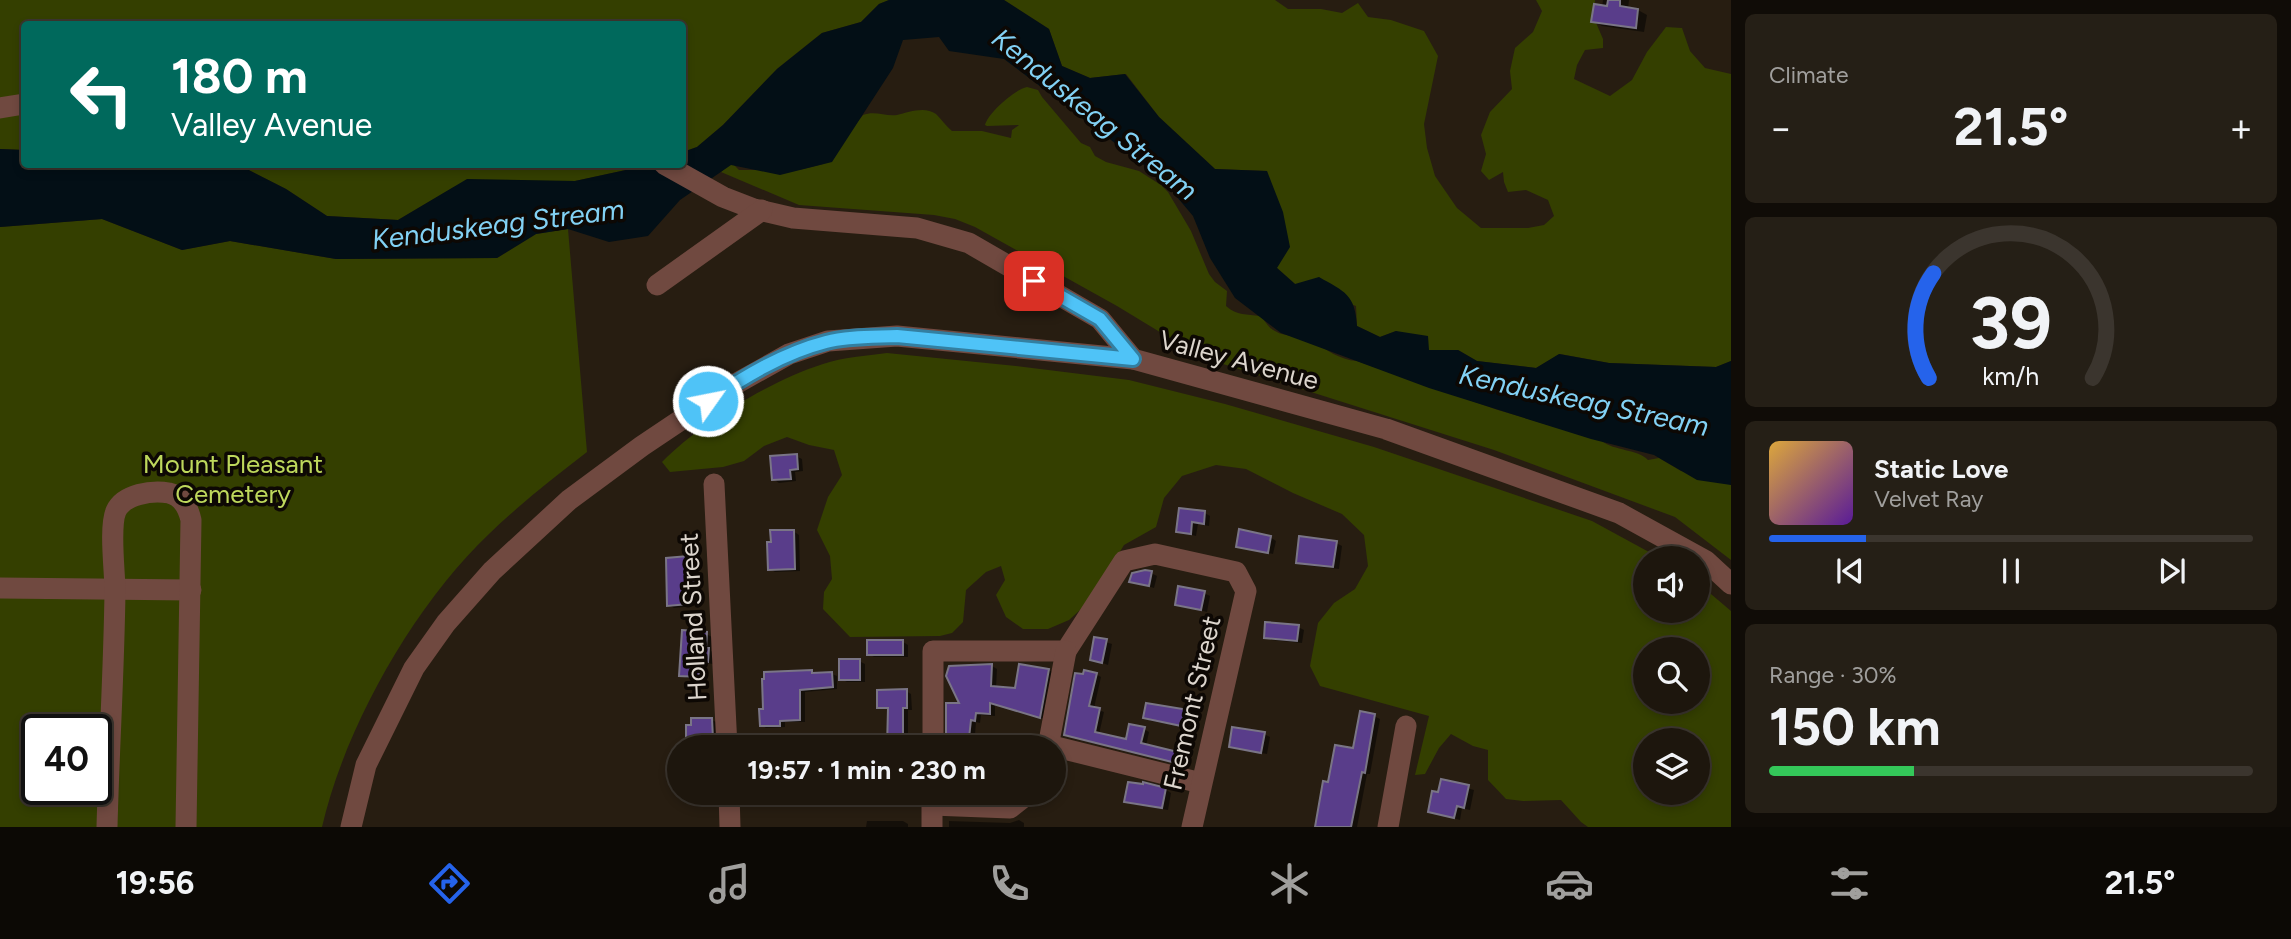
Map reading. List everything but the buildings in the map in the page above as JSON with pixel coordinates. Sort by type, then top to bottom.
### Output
[{"type":"street","points":[[0,108],[21,104]]},
{"type":"street","name":"Valley Avenue","points":[[671,168],[723,197],[793,218],[917,228],[969,243],[1100,319],[1133,359],[1386,429],[1619,513],[1706,561],[1731,584]]},
{"type":"street","points":[[657,285],[762,210]]},
{"type":"street","points":[[351,827],[366,765],[414,668],[446,623],[492,571],[569,500],[642,446],[730,387],[789,354],[828,341],[863,337],[897,336],[1133,359]]},
{"type":"street","name":"Holland Street","points":[[715,484],[726,735]]},
{"type":"street","points":[[107,827],[115,589],[114,521],[121,504],[154,492],[179,497],[189,512],[192,533],[186,827]]},
{"type":"street","name":"Fremont Street","points":[[1066,651],[1124,561],[1155,554],[1236,572],[1246,591],[1192,827]]},
{"type":"street","points":[[0,588],[191,590]]},
{"type":"street","points":[[933,735],[933,651],[1066,651],[1050,735]]},
{"type":"street","points":[[1388,827],[1406,726]]},
{"type":"street","points":[[1066,750],[1201,783]]},
{"type":"street","points":[[729,805],[730,827]]},
{"type":"street","points":[[932,805],[932,827]]},
{"type":"street","points":[[984,805],[1010,808],[1014,805]]},
{"type":"green space","points":[[0,0],[889,0],[879,4],[861,22],[822,33],[777,69],[723,125],[697,147],[686,151],[686,21],[21,21],[21,150],[0,149]]},
{"type":"green space","points":[[1004,0],[1275,0],[1288,9],[1321,9],[1342,13],[1358,3],[1368,17],[1391,20],[1424,31],[1438,56],[1424,124],[1435,176],[1457,208],[1481,228],[1528,228],[1544,225],[1554,216],[1548,200],[1526,190],[1508,192],[1503,172],[1489,180],[1481,171],[1486,154],[1481,135],[1490,112],[1512,89],[1510,71],[1515,48],[1533,32],[1542,11],[1536,0],[1595,0],[1594,18],[1603,39],[1603,48],[1585,50],[1577,65],[1574,79],[1610,96],[1632,80],[1647,52],[1666,27],[1682,28],[1690,51],[1705,68],[1731,74],[1731,361],[1716,367],[1609,363],[1560,354],[1536,368],[1477,361],[1458,350],[1428,350],[1396,331],[1380,337],[1357,326],[1356,306],[1295,284],[1277,268],[1267,171],[1215,169],[1159,117],[1126,74],[1090,78],[1062,66],[1049,29]]},
{"type":"green space","points":[[1027,87],[1038,90],[1095,156],[1106,162],[1139,171],[1168,192],[1191,231],[1209,274],[1227,291],[1226,306],[1234,312],[1260,316],[1275,331],[1308,339],[1344,359],[1602,441],[1644,456],[1648,460],[1659,458],[1681,471],[1716,476],[1731,485],[1731,560],[1675,517],[1494,450],[1201,357],[1117,306],[975,227],[955,219],[934,215],[799,205],[721,172],[731,162],[739,170],[799,170],[823,164],[863,115],[867,114],[893,115],[927,110],[936,114],[952,131],[982,131],[1011,138],[1012,130],[1019,125],[985,125],[1002,103]]},
{"type":"green space","points":[[245,168],[635,168],[575,181],[454,187],[398,220],[327,216],[286,189]]},
{"type":"green space","name":"Mount Pleasant Cemetery","points":[[102,219],[182,250],[230,241],[336,259],[497,258],[536,234],[568,229],[587,452],[489,534],[434,596],[409,632],[365,709],[347,749],[322,827],[0,827],[0,227]]},
{"type":"green space","points":[[887,353],[1129,380],[1225,404],[1374,447],[1592,521],[1638,546],[1633,546],[1633,623],[1710,623],[1710,593],[1731,611],[1731,827],[1588,827],[1561,800],[1506,799],[1488,780],[1488,750],[1473,746],[1451,734],[1439,748],[1425,774],[1415,775],[1429,716],[1320,686],[1310,666],[1318,623],[1334,603],[1355,589],[1368,566],[1364,535],[1342,514],[1246,469],[1216,465],[1182,476],[1164,498],[1156,527],[1124,545],[1090,601],[1069,620],[1048,629],[1023,629],[1006,617],[996,595],[1005,580],[1001,566],[986,572],[966,590],[963,622],[952,633],[940,636],[850,637],[823,609],[824,592],[832,579],[830,556],[817,530],[828,497],[842,475],[834,450],[787,437],[764,446],[744,461],[723,467],[670,472],[662,462],[716,418],[759,392],[802,371],[847,358]]},
{"type":"water","name":"Kenduskeag Stream","points":[[889,0],[1004,0],[1049,29],[1062,66],[1090,78],[1125,74],[1159,117],[1215,169],[1267,171],[1283,212],[1290,247],[1277,268],[1295,284],[1319,277],[1342,291],[1354,307],[1357,326],[1380,337],[1396,331],[1428,336],[1429,350],[1458,350],[1477,361],[1536,368],[1559,354],[1609,363],[1716,367],[1731,361],[1731,485],[1697,480],[1654,455],[1591,439],[1429,388],[1281,333],[1235,298],[1210,258],[1193,216],[1161,178],[1004,59],[949,51],[939,37],[903,40],[893,68],[832,162],[780,175],[731,165],[680,200],[648,236],[609,242],[568,229],[536,234],[497,258],[336,259],[230,241],[182,250],[102,219],[0,227],[0,149],[21,150],[21,168],[245,168],[286,189],[327,216],[398,220],[467,179],[575,181],[635,168],[686,168],[686,151],[697,147],[723,125],[777,69],[822,33],[861,22],[879,4]]},
{"type":"route","points":[[708,401],[789,354],[828,341],[863,337],[897,336],[1133,359],[1100,319],[1034,281]]}]
